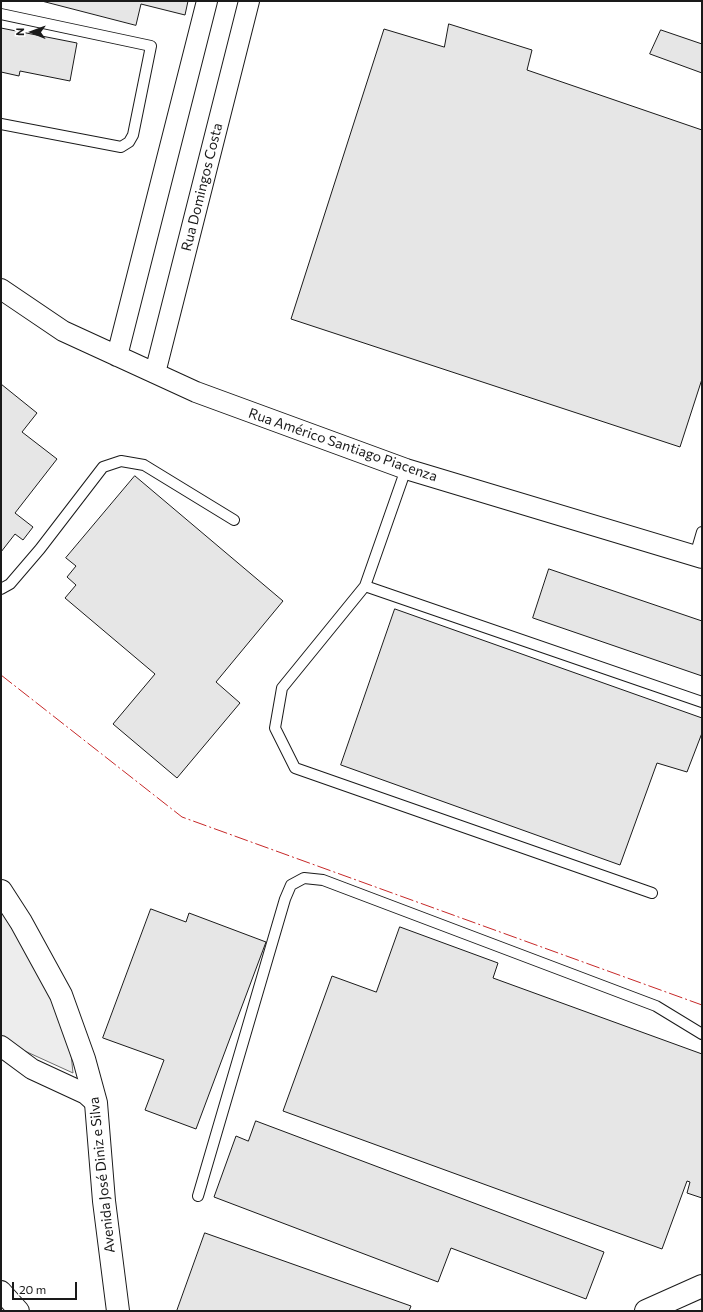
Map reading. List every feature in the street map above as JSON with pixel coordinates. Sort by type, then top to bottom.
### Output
[{"type":"street","points":[[117,356],[207,1]]},
{"type":"street","name":"Rua Domingos Costa","points":[[155,374],[249,1]]},
{"type":"street","name":"Rua Américo Santiago Piacenza","points":[[1,289],[63,331],[196,392],[406,469],[699,557]]},
{"type":"street","name":"Avenida José Diniz e Silva","points":[[1,892],[22,922],[61,995],[84,1059],[96,1103],[104,1201],[118,1311]]},
{"type":"street","points":[[1,1046],[32,1069],[86,1094],[96,1103]]},
{"type":"street","points":[[646,1311],[702,1286]]},
{"type":"street","points":[[1,1291],[20,1311]]},
{"type":"lane","points":[[1,14],[151,46],[133,135],[129,142],[121,147],[1,124]]},
{"type":"lane","points":[[1,589],[10,584],[40,549],[103,467],[121,461],[144,465],[234,520]]},
{"type":"lane","points":[[406,469],[365,586],[282,688],[275,728],[295,768],[652,893]]},
{"type":"lane","points":[[699,557],[702,532]]},
{"type":"lane","points":[[365,586],[702,702]]},
{"type":"lane","points":[[198,1196],[285,899],[291,885],[304,878],[323,880],[656,1006],[702,1034]]},
{"type":"shaded area","points":[[1,911],[44,980],[70,1044],[73,1073],[16,1047],[1,1035]]},
{"type":"building","points":[[42,1],[188,1],[185,15],[141,4],[136,25]]},
{"type":"building","points":[[449,24],[532,50],[527,70],[702,130],[702,379],[680,447],[291,319],[384,29],[444,47]]},
{"type":"building","points":[[1,28],[77,43],[70,81],[20,71],[19,76],[1,72]]},
{"type":"building","points":[[661,30],[702,44],[702,73],[650,54]]},
{"type":"building","points":[[1,384],[37,413],[22,432],[57,459],[15,513],[33,527],[23,540],[15,534],[1,552]]},
{"type":"building","points":[[135,476],[283,601],[216,682],[240,703],[177,778],[113,724],[155,674],[65,598],[76,585],[67,577],[76,566],[66,558]]},
{"type":"building","points":[[549,569],[702,621],[702,676],[533,618]]},
{"type":"building","points":[[395,609],[702,718],[702,733],[687,772],[657,763],[620,865],[341,765]]},
{"type":"building","points":[[151,909],[186,922],[189,913],[266,942],[196,1129],[145,1110],[164,1060],[103,1038]]},
{"type":"building","points":[[400,927],[498,963],[493,978],[702,1054],[702,1198],[687,1193],[690,1182],[687,1181],[662,1249],[283,1111],[332,976],[376,992]]},
{"type":"building","points":[[256,1121],[604,1252],[586,1299],[451,1248],[438,1282],[214,1197],[236,1136],[248,1141]]},
{"type":"building","points":[[205,1233],[411,1306],[409,1311],[177,1311]]},
{"type":"power","points":[[1,675],[182,817],[702,1005]]}]
